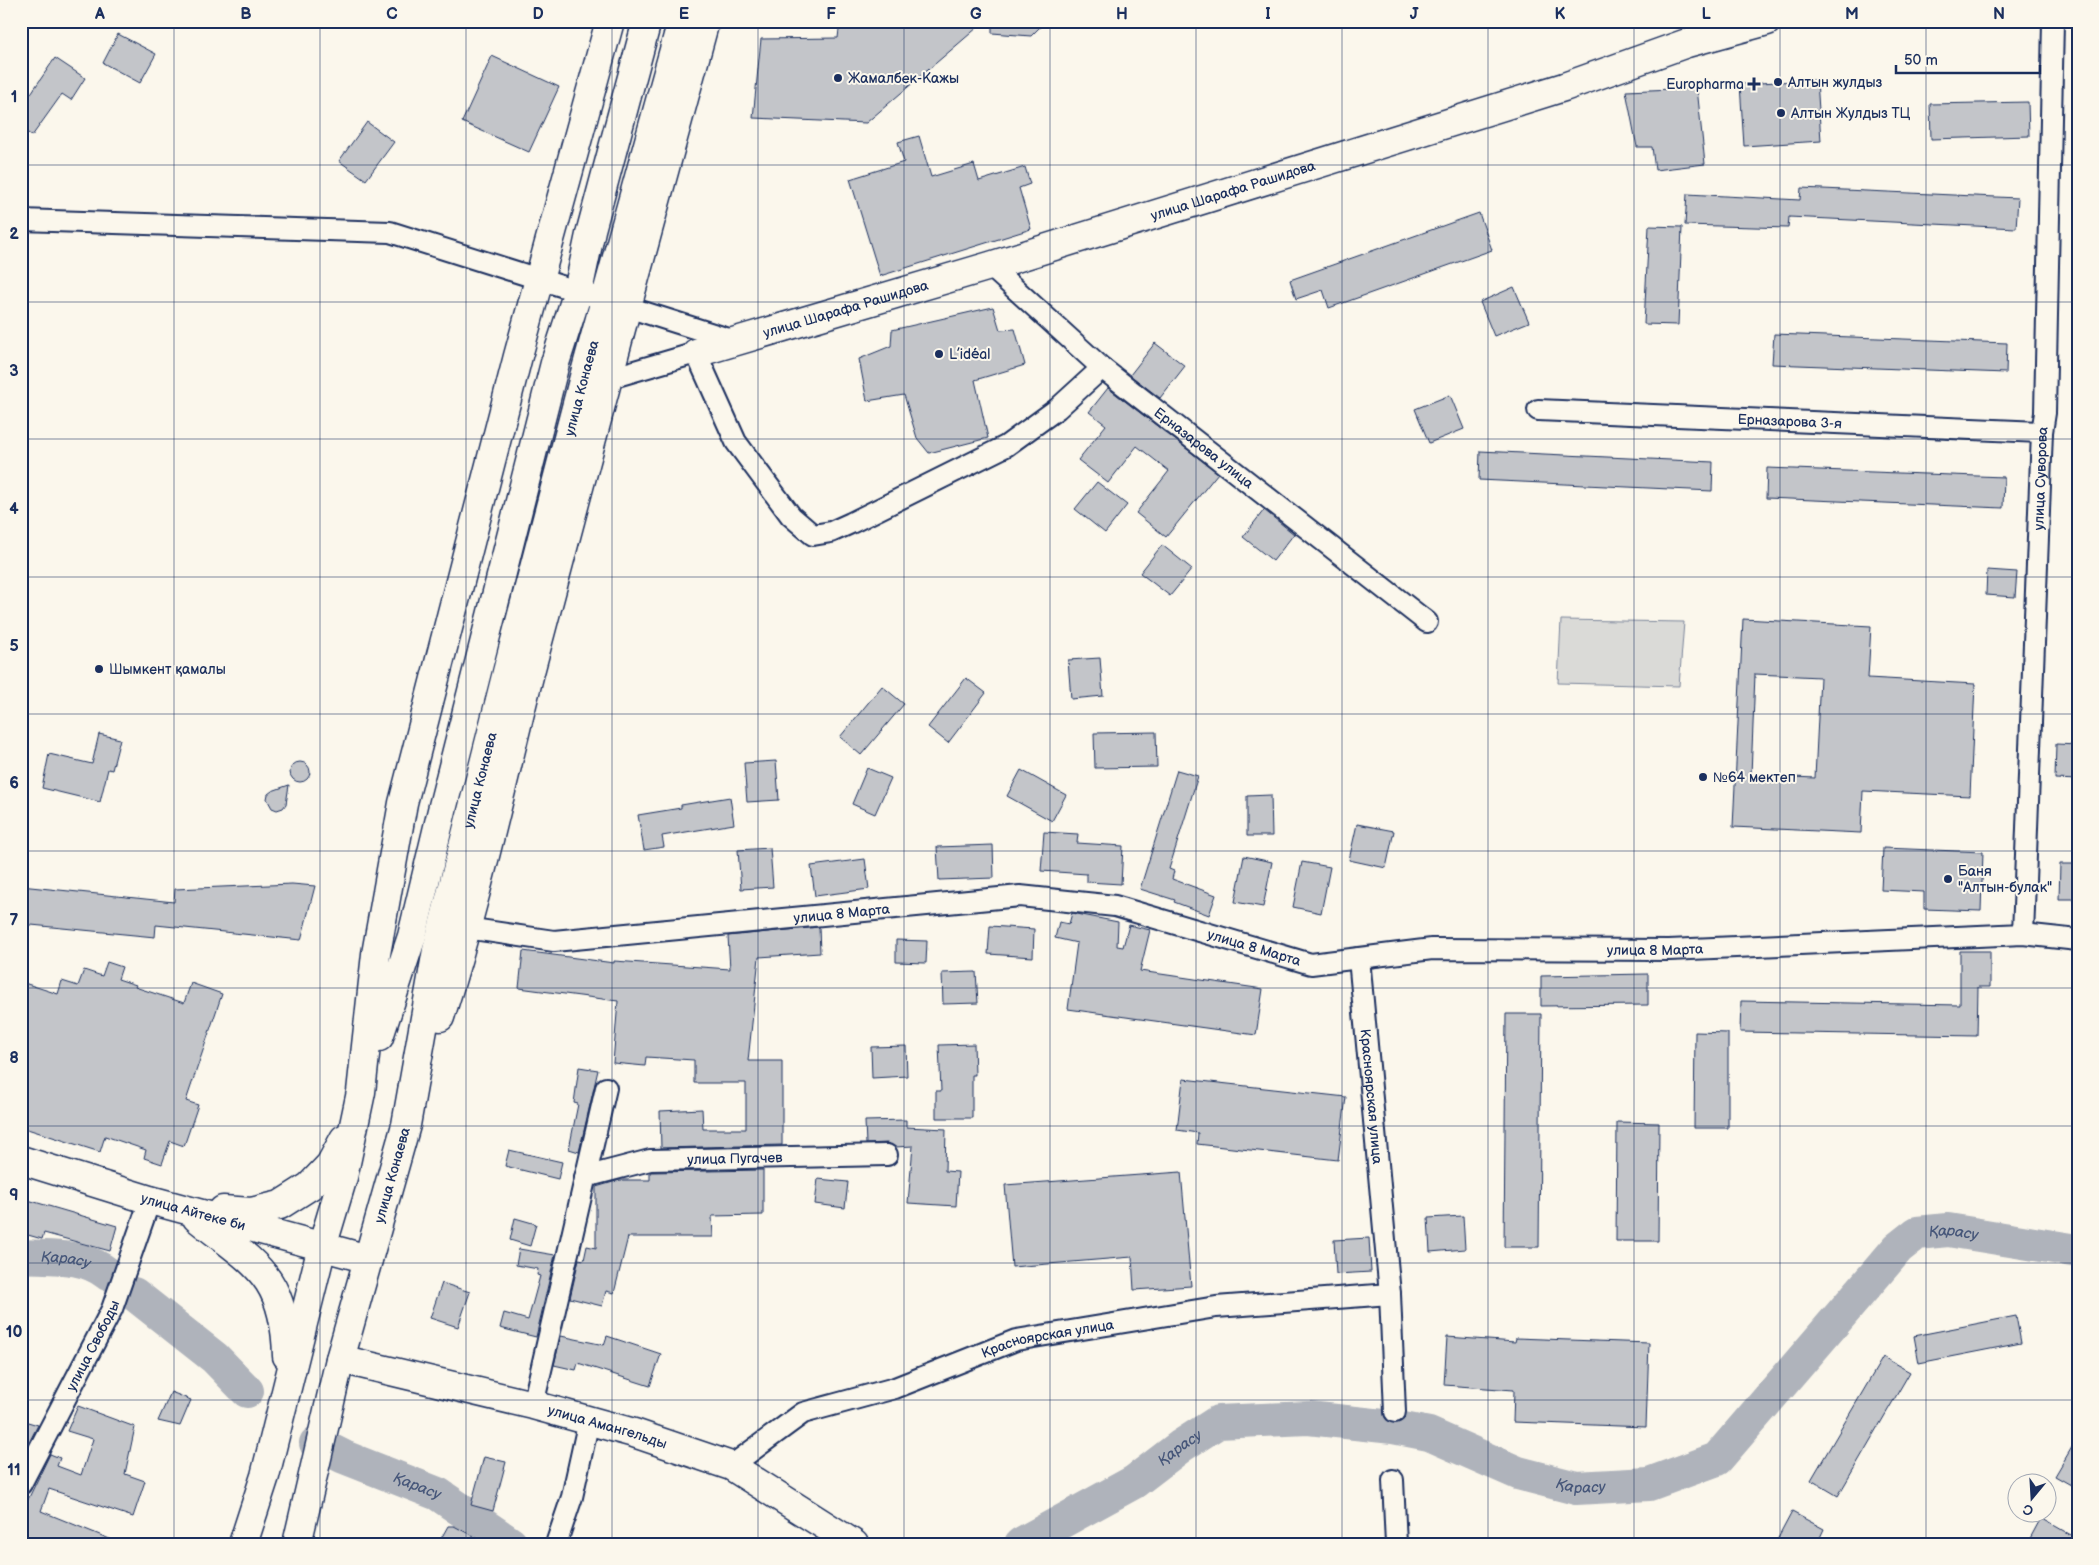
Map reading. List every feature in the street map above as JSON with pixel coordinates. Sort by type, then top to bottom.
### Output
[{"type":"main road","name":"улица Конаева","points":[[243,1544],[265,1476],[322,1247],[343,1177],[358,1105],[376,954],[403,803],[518,356],[610,21]]},
{"type":"main road","name":"улица Конаева","points":[[358,1105],[412,936],[452,768],[555,363],[578,291],[591,230],[647,21]]},
{"type":"main road","name":"улица Конаева","points":[[297,1544],[340,1359],[406,1125],[437,950],[508,668],[616,302],[682,21]]},
{"type":"main road","points":[[406,1125],[466,928],[607,379],[616,302],[705,21]]},
{"type":"main road","name":"улица Шарафа Рашидова","points":[[696,353],[990,266],[1564,87],[1687,42],[1766,21]]},
{"type":"main road","points":[[186,1209],[251,1212],[280,1205],[310,1186],[330,1165],[358,1105]]},
{"type":"main road","name":"улица Айтеке би","points":[[21,1160],[150,1200],[368,1259]]},
{"type":"main road","points":[[186,1209],[238,1248],[261,1270],[275,1291],[285,1319],[288,1384]]},
{"type":"main road","name":"улица Амангельды","points":[[340,1359],[589,1420],[634,1433],[731,1466],[854,1544]]},
{"type":"street","name":"улица Суворова","points":[[2022,934],[2042,432],[2045,405],[2053,21]]},
{"type":"street","points":[[21,220],[390,232],[735,341]]},
{"type":"street","name":"Ерназарова улица","points":[[990,266],[1102,368],[1427,622]]},
{"type":"street","points":[[607,379],[696,353],[736,442],[791,516],[813,535],[831,532],[851,523],[1006,446],[1057,409],[1102,368]]},
{"type":"street","name":"Ерназарова 3-я","points":[[1538,410],[2042,432]]},
{"type":"street","name":"улица 8 Марта","points":[[466,928],[554,941],[1020,896],[1115,906],[1311,964],[1432,949],[1688,949],[2022,934],[2078,940]]},
{"type":"street","name":"Красноярская улица","points":[[1359,958],[1390,1294],[1395,1412]]},
{"type":"street","points":[[533,1405],[606,1088]]},
{"type":"street","name":"улица Пугачев","points":[[585,1177],[650,1160],[888,1155]]},
{"type":"street","name":"улица Свободы","points":[[21,1484],[112,1309],[150,1200]]},
{"type":"street","name":"Красноярская улица","points":[[731,1466],[803,1413],[895,1388],[1016,1340],[1216,1307],[1390,1294]]},
{"type":"street","points":[[556,1544],[572,1496],[589,1420]]},
{"type":"street","points":[[1393,1480],[1396,1544]]},
{"type":"shaded area","points":[[1561,620],[1684,622],[1679,686],[1558,683]]},
{"type":"building","name":"Жамалбек-Кажы","points":[[840,21],[985,21],[866,123],[753,118],[761,39],[838,38]]},
{"type":"building","points":[[992,21],[1046,21],[1031,36],[992,33]]},
{"type":"building","points":[[118,34],[156,54],[140,83],[103,63]]},
{"type":"building","points":[[492,56],[559,87],[529,152],[462,122]]},
{"type":"building","points":[[55,58],[85,78],[71,100],[62,94],[32,136],[21,128],[21,108]]},
{"type":"building","name":"Алтын Жулдыз ТЦ","points":[[1817,80],[1821,141],[1744,146],[1740,84]]},
{"type":"building","points":[[1697,88],[1705,164],[1655,170],[1652,147],[1637,147],[1626,91]]},
{"type":"building","points":[[2028,102],[2029,136],[1931,139],[1930,104]]},
{"type":"building","points":[[367,122],[394,142],[366,180],[339,161]]},
{"type":"building","points":[[919,136],[931,177],[974,164],[979,181],[1025,167],[1030,184],[1019,188],[1031,229],[880,276],[850,179],[904,162],[898,142]]},
{"type":"building","points":[[1801,188],[2018,198],[2016,228],[1789,217],[1788,228],[1685,225],[1687,194],[1800,200]]},
{"type":"building","points":[[1479,213],[1492,250],[1329,308],[1323,290],[1296,299],[1290,280]]},
{"type":"building","points":[[1649,226],[1682,227],[1678,325],[1644,324]]},
{"type":"building","points":[[1514,287],[1529,322],[1494,336],[1480,302]]},
{"type":"building","points":[[993,307],[1000,330],[1015,329],[1025,365],[975,380],[988,438],[929,453],[917,438],[904,395],[867,401],[859,359],[891,346],[892,330]]},
{"type":"building","points":[[1774,334],[2007,343],[2006,373],[1772,364]]},
{"type":"building","points":[[1155,343],[1185,366],[1160,398],[1130,375]]},
{"type":"building","points":[[1108,388],[1218,473],[1166,537],[1136,513],[1169,471],[1137,446],[1108,483],[1078,460],[1106,425],[1089,412]]},
{"type":"building","points":[[1450,395],[1464,429],[1429,443],[1415,409]]},
{"type":"building","points":[[1480,451],[1713,462],[1712,491],[1479,480]]},
{"type":"building","points":[[1767,468],[2004,477],[2003,508],[1766,498]]},
{"type":"building","points":[[1097,482],[1127,505],[1105,533],[1075,509]]},
{"type":"building","points":[[1264,510],[1294,534],[1273,561],[1243,537]]},
{"type":"building","points":[[1162,545],[1192,569],[1170,596],[1140,573]]},
{"type":"building","points":[[1987,570],[2017,572],[2015,597],[1986,595]]},
{"type":"building","points":[[1743,619],[1871,626],[1868,678],[1975,684],[1970,796],[1863,791],[1861,833],[1733,827]],"holes":[[[1755,674],[1820,677],[1815,778],[1751,775]]]},
{"type":"building","points":[[1100,658],[1103,696],[1071,699],[1068,660]]},
{"type":"building","points":[[966,678],[986,693],[948,743],[928,727]]},
{"type":"building","points":[[882,686],[904,704],[861,755],[840,737]]},
{"type":"building","points":[[1156,732],[1157,767],[1095,768],[1094,733]]},
{"type":"building","points":[[99,734],[120,739],[112,770],[108,769],[100,802],[42,788],[49,754],[92,764]]},
{"type":"building","points":[[2056,744],[2078,745],[2078,780],[2055,779]]},
{"type":"building","points":[[776,761],[779,800],[747,802],[744,763]]},
{"type":"building","points":[[300,762],[307,765],[310,772],[307,779],[300,782],[293,779],[290,772],[293,765]]},
{"type":"building","points":[[867,768],[891,778],[875,814],[852,804]]},
{"type":"building","points":[[1021,770],[1066,795],[1052,821],[1007,796]]},
{"type":"building","points":[[1177,770],[1198,776],[1169,869],[1174,871],[1172,879],[1216,895],[1209,915],[1174,902],[1175,900],[1140,889]]},
{"type":"building","points":[[289,785],[286,804],[283,808],[277,810],[272,808],[267,799],[268,794]]},
{"type":"building","points":[[1271,795],[1272,836],[1247,836],[1247,796]]},
{"type":"building","points":[[730,797],[734,824],[662,836],[664,847],[644,850],[638,815],[681,808],[681,805]]},
{"type":"building","points":[[1357,824],[1394,831],[1386,868],[1349,860]]},
{"type":"building","points":[[1044,832],[1078,834],[1077,843],[1123,846],[1121,884],[1087,882],[1087,874],[1041,871]]},
{"type":"building","points":[[993,845],[994,878],[939,880],[937,847]]},
{"type":"building","points":[[770,848],[773,887],[741,889],[738,850]]},
{"type":"building","name":"Баня \"Алтын-булак\"","points":[[1883,848],[1983,852],[1981,911],[1924,909],[1924,892],[1881,890]]},
{"type":"building","points":[[1244,856],[1272,862],[1263,907],[1235,902]]},
{"type":"building","points":[[865,859],[869,889],[815,896],[811,866]]},
{"type":"building","points":[[1302,862],[1330,867],[1321,913],[1293,907]]},
{"type":"building","points":[[2060,864],[2078,864],[2078,899],[2059,899]]},
{"type":"building","points":[[292,884],[315,886],[301,940],[156,925],[155,937],[21,924],[21,886],[174,902],[175,889]]},
{"type":"building","points":[[1072,913],[1118,922],[1117,946],[1123,947],[1129,925],[1150,930],[1140,971],[1263,989],[1256,1035],[1068,1009],[1077,943],[1055,938],[1059,922],[1069,924]]},
{"type":"building","points":[[990,926],[1034,929],[1033,957],[988,954]]},
{"type":"building","points":[[819,927],[820,953],[759,957],[748,1061],[782,1061],[782,1145],[661,1148],[660,1111],[702,1109],[703,1129],[746,1129],[746,1083],[694,1083],[694,1060],[646,1057],[645,1066],[613,1063],[618,1001],[519,988],[523,951],[614,963],[614,961],[730,969],[728,936]]},
{"type":"building","points":[[896,940],[927,941],[926,963],[896,962]]},
{"type":"building","points":[[1960,951],[1990,951],[1990,987],[1978,987],[1977,1036],[1740,1032],[1741,1001],[1960,1005]]},
{"type":"building","points":[[107,962],[122,967],[118,979],[136,985],[135,987],[184,1003],[191,983],[222,994],[186,1101],[198,1105],[184,1146],[170,1141],[162,1164],[144,1158],[146,1150],[105,1136],[100,1152],[21,1127],[21,982],[58,994],[62,981],[78,986],[84,970],[102,976]]},
{"type":"building","points":[[976,972],[978,1003],[943,1004],[942,973]]},
{"type":"building","points":[[1648,974],[1648,1005],[1541,1006],[1541,976]]},
{"type":"building","points":[[1506,1014],[1541,1014],[1539,1247],[1504,1247]]},
{"type":"building","points":[[1695,1032],[1728,1033],[1728,1128],[1694,1128]]},
{"type":"building","points":[[974,1044],[975,1075],[972,1075],[972,1118],[936,1118],[936,1091],[941,1091],[939,1045]]},
{"type":"building","points":[[906,1046],[907,1076],[872,1078],[871,1047]]},
{"type":"building","points":[[579,1067],[598,1070],[579,1152],[569,1149],[578,1104],[574,1103]]},
{"type":"building","points":[[1183,1079],[1346,1097],[1338,1160],[1197,1144],[1198,1133],[1177,1130]]},
{"type":"building","points":[[906,1120],[906,1127],[946,1129],[945,1171],[958,1172],[956,1206],[908,1203],[913,1146],[895,1147],[887,1143],[866,1144],[865,1121]]},
{"type":"building","points":[[1617,1122],[1659,1123],[1658,1241],[1616,1241]]},
{"type":"building","points":[[509,1150],[562,1162],[558,1179],[505,1166]]},
{"type":"building","points":[[763,1170],[763,1215],[712,1216],[713,1237],[628,1237],[614,1293],[606,1291],[602,1306],[570,1298],[579,1259],[584,1260],[587,1246],[596,1248],[596,1187],[620,1180],[650,1180],[650,1172]]},
{"type":"building","points":[[1181,1172],[1191,1286],[1134,1290],[1132,1257],[1012,1267],[1005,1185]]},
{"type":"building","points":[[818,1179],[848,1182],[845,1208],[815,1204]]},
{"type":"building","points":[[21,1198],[117,1226],[110,1251],[44,1233],[42,1239],[21,1233]]},
{"type":"building","points":[[1463,1216],[1465,1249],[1430,1252],[1428,1218]]},
{"type":"building","points":[[515,1218],[536,1224],[530,1246],[510,1240]]},
{"type":"building","points":[[1369,1238],[1371,1272],[1336,1274],[1334,1240]]},
{"type":"building","points":[[519,1249],[555,1255],[536,1337],[500,1328],[504,1313],[528,1320],[540,1276],[537,1275],[538,1269],[516,1265]]},
{"type":"building","points":[[442,1283],[470,1292],[458,1327],[430,1318]]},
{"type":"building","points":[[2016,1316],[2021,1343],[1919,1363],[1914,1336]]},
{"type":"building","points":[[561,1336],[604,1345],[607,1336],[661,1354],[650,1386],[578,1363],[576,1370],[554,1365]]},
{"type":"building","points":[[1447,1337],[1515,1342],[1516,1338],[1649,1343],[1646,1427],[1513,1422],[1514,1390],[1444,1385]]},
{"type":"building","points":[[1883,1357],[1910,1372],[1838,1496],[1811,1480]]},
{"type":"building","points":[[171,1392],[191,1400],[180,1426],[158,1421]]},
{"type":"building","points":[[78,1406],[135,1427],[125,1474],[145,1481],[133,1517],[49,1489],[41,1511],[122,1544],[21,1544],[21,1514],[50,1454],[60,1458],[57,1466],[81,1475],[93,1439],[67,1431]]},
{"type":"building","points":[[21,1420],[38,1425],[21,1458]]},
{"type":"building","points":[[2078,1437],[2078,1489],[2056,1477]]},
{"type":"building","points":[[484,1457],[506,1462],[493,1511],[471,1505]]},
{"type":"building","points":[[1792,1512],[1824,1529],[1817,1544],[1775,1544]]},
{"type":"building","points":[[2039,1522],[2048,1522],[2078,1539],[2078,1544],[2027,1544]]},
{"type":"building","points":[[448,1526],[454,1526],[488,1544],[438,1544]]},
{"type":"waterway","name":"Қарасу","points":[[1021,1544],[1134,1482],[1181,1446],[1218,1422],[1308,1418],[1393,1427],[1429,1434],[1518,1473],[1576,1488],[1649,1484],[1717,1459],[1898,1248],[1917,1233],[1948,1230],[2078,1251]]},
{"type":"waterway","name":"Қарасу","points":[[21,1256],[78,1260],[89,1263],[108,1274]]},
{"type":"waterway","name":"Қарасу","points":[[134,1294],[215,1358],[247,1391]]},
{"type":"waterway","name":"Қарасу","points":[[316,1443],[344,1457],[438,1494],[511,1544]]},
{"type":"place","name":"Жамалбек-Кажы","points":[[838,78]]},
{"type":"place","name":"Алтын жулдыз","points":[[1778,82]]},
{"type":"place","name":"Europharma","points":[[1754,84]]},
{"type":"place","name":"Алтын Жулдыз ТЦ","points":[[1781,113]]},
{"type":"place","name":"L’idéal","points":[[939,354]]},
{"type":"place","name":"Шымкент қамалы","points":[[99,669]]},
{"type":"place","name":"№64 мектеп","points":[[1703,777]]},
{"type":"place","name":"Баня \"Алтын-булак\"","points":[[1948,879]]}]
